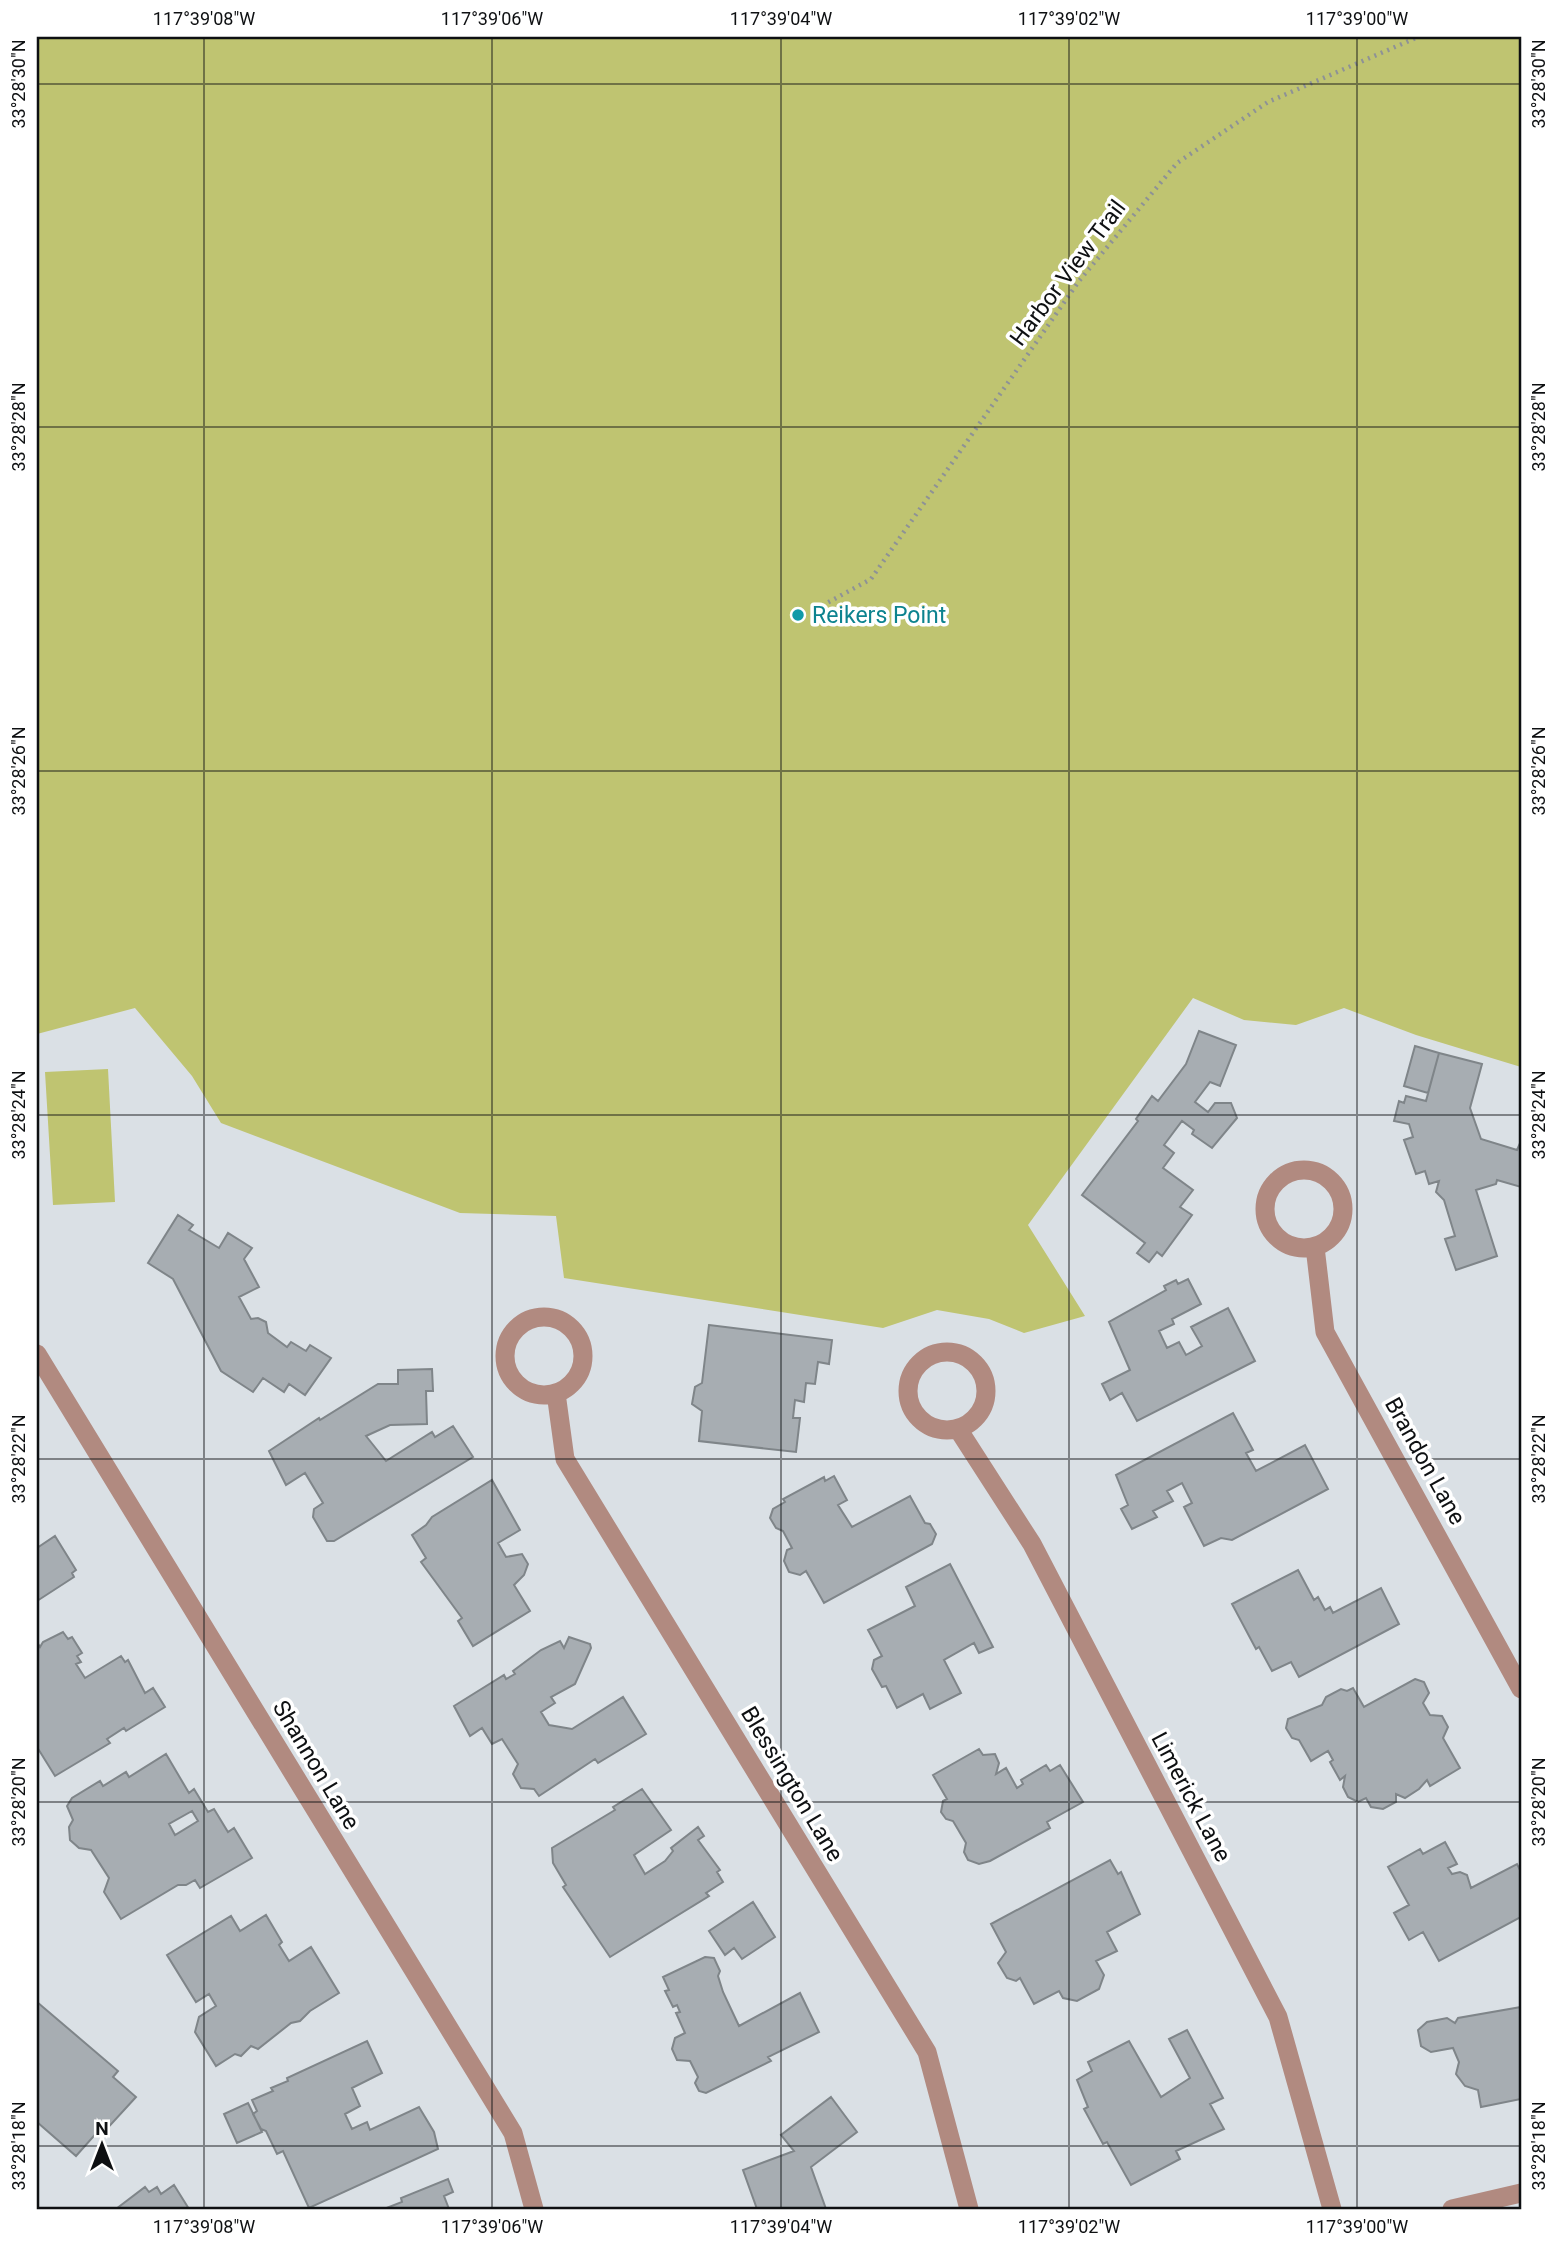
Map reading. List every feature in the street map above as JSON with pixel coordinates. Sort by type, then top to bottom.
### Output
[{"type":"street","points":[[1309,1170],[1324,1174],[1335,1184],[1343,1198],[1344,1213],[1339,1228],[1329,1239],[1315,1247],[1300,1248],[1285,1243],[1273,1233],[1266,1220],[1265,1205],[1270,1190],[1279,1178],[1293,1171],[1309,1170]]},
{"type":"street","name":"Brandon Lane","points":[[1315,1247],[1325,1332],[1521,1689]]},
{"type":"street","points":[[549,1316],[563,1321],[575,1331],[583,1345],[584,1360],[579,1375],[569,1387],[556,1394],[540,1395],[525,1390],[514,1381],[506,1367],[505,1351],[509,1336],[533,1317],[549,1316]]},
{"type":"street","points":[[952,1352],[967,1357],[978,1367],[985,1381],[987,1396],[982,1411],[972,1423],[958,1429],[943,1431],[928,1426],[916,1416],[909,1402],[908,1387],[913,1373],[923,1361],[936,1353],[952,1352]]},
{"type":"street","name":"Shannon Lane","points":[[37,1354],[513,2133],[534,2209]]},
{"type":"street","name":"Blessington Lane","points":[[556,1394],[565,1459],[927,2052],[969,2209]]},
{"type":"street","name":"Limerick Lane","points":[[958,1429],[1032,1544],[1278,2017],[1332,2209]]},
{"type":"street","points":[[1452,2209],[1521,2193]]},
{"type":"path","name":"Harbor View Trail","points":[[816,609],[871,579],[1079,281],[1177,163],[1268,102],[1418,37]]},
{"type":"green space","points":[[37,37],[1521,37],[1521,1067],[1416,1035],[1344,1008],[1296,1025],[1244,1020],[1193,998],[1028,1225],[1085,1316],[1024,1333],[989,1319],[937,1310],[883,1328],[564,1278],[556,1216],[460,1213],[221,1123],[192,1076],[135,1008],[37,1034]]},
{"type":"green space","points":[[108,1069],[115,1202],[53,1205],[45,1072]]},
{"type":"building","points":[[1199,1031],[1236,1045],[1220,1086],[1210,1082],[1195,1102],[1208,1112],[1215,1103],[1231,1103],[1237,1118],[1212,1148],[1192,1134],[1194,1130],[1182,1121],[1164,1145],[1174,1153],[1163,1168],[1193,1190],[1180,1207],[1192,1215],[1162,1256],[1157,1252],[1149,1262],[1137,1253],[1145,1243],[1082,1195],[1138,1121],[1136,1119],[1152,1096],[1158,1101],[1186,1064]]},
{"type":"building","points":[[1415,1046],[1439,1053],[1428,1093],[1404,1086]]},
{"type":"building","points":[[1439,1053],[1482,1064],[1470,1108],[1481,1139],[1517,1150],[1521,1141],[1521,1187],[1497,1180],[1496,1184],[1476,1190],[1497,1256],[1456,1270],[1445,1239],[1455,1236],[1444,1200],[1436,1192],[1439,1181],[1429,1184],[1425,1171],[1416,1174],[1404,1140],[1413,1137],[1409,1124],[1394,1121],[1399,1101],[1404,1103],[1406,1096],[1426,1101]]},
{"type":"building","points":[[178,1215],[193,1225],[189,1230],[219,1248],[228,1233],[252,1248],[244,1259],[259,1287],[239,1297],[251,1319],[258,1318],[266,1322],[268,1333],[287,1347],[291,1342],[306,1351],[310,1345],[331,1358],[305,1395],[289,1384],[284,1392],[263,1378],[253,1392],[221,1371],[173,1279],[148,1263]]},
{"type":"building","points":[[1188,1279],[1201,1304],[1172,1319],[1174,1324],[1159,1331],[1167,1348],[1179,1342],[1186,1355],[1202,1346],[1191,1327],[1228,1308],[1255,1361],[1137,1421],[1122,1393],[1110,1400],[1102,1384],[1130,1370],[1109,1322],[1166,1290],[1164,1286],[1176,1280],[1178,1284]]},
{"type":"building","points":[[709,1325],[832,1340],[829,1364],[818,1362],[815,1384],[806,1383],[804,1402],[795,1400],[793,1418],[800,1418],[796,1452],[699,1441],[702,1411],[692,1404],[695,1387],[702,1383]]},
{"type":"building","points":[[432,1369],[433,1391],[426,1391],[427,1424],[390,1425],[366,1436],[386,1461],[432,1432],[435,1437],[453,1426],[473,1457],[334,1541],[327,1541],[313,1517],[314,1509],[323,1503],[305,1473],[286,1485],[269,1451],[378,1384],[398,1384],[398,1370]]},
{"type":"building","points":[[1233,1413],[1253,1450],[1246,1453],[1256,1471],[1305,1445],[1328,1489],[1232,1540],[1221,1538],[1204,1546],[1184,1507],[1192,1503],[1182,1483],[1167,1491],[1173,1501],[1153,1511],[1157,1517],[1132,1529],[1121,1509],[1128,1505],[1116,1475]]},
{"type":"building","points":[[834,1476],[847,1500],[838,1505],[852,1527],[910,1496],[925,1523],[930,1524],[936,1534],[932,1544],[824,1603],[806,1571],[800,1575],[789,1572],[784,1561],[787,1550],[792,1548],[783,1531],[776,1528],[770,1518],[773,1509],[785,1502],[783,1499],[824,1477],[825,1481]]},
{"type":"building","points":[[492,1480],[520,1530],[498,1543],[506,1557],[522,1554],[528,1564],[524,1575],[514,1585],[530,1611],[473,1646],[458,1621],[462,1618],[421,1562],[426,1558],[412,1535],[432,1517]]},
{"type":"building","points":[[55,1536],[76,1570],[72,1573],[74,1577],[37,1601],[37,1548]]},
{"type":"building","points":[[950,1564],[993,1647],[979,1653],[974,1643],[944,1660],[961,1693],[930,1709],[923,1694],[897,1708],[886,1686],[882,1687],[872,1669],[874,1660],[882,1656],[868,1630],[915,1606],[906,1587]]},
{"type":"building","points":[[1298,1570],[1314,1600],[1318,1597],[1325,1610],[1330,1607],[1333,1613],[1381,1588],[1399,1624],[1299,1677],[1291,1662],[1272,1671],[1259,1647],[1256,1649],[1232,1604]]},
{"type":"building","points":[[63,1632],[68,1639],[72,1637],[82,1653],[77,1656],[81,1662],[76,1664],[85,1678],[121,1656],[125,1662],[128,1660],[145,1693],[153,1688],[165,1707],[126,1731],[124,1728],[107,1739],[110,1743],[55,1776],[37,1747],[37,1642],[40,1647],[43,1642]]},
{"type":"building","points":[[569,1637],[590,1644],[591,1648],[575,1684],[551,1697],[555,1703],[541,1712],[549,1725],[572,1729],[623,1697],[646,1734],[598,1763],[595,1759],[539,1796],[534,1789],[521,1788],[513,1774],[518,1764],[502,1739],[492,1744],[482,1728],[470,1736],[454,1706],[504,1675],[506,1679],[515,1674],[513,1671],[541,1650],[560,1641],[564,1648]]},
{"type":"building","points":[[1415,1679],[1424,1682],[1429,1693],[1423,1703],[1430,1715],[1442,1716],[1448,1727],[1443,1738],[1460,1768],[1430,1786],[1427,1780],[1405,1798],[1396,1794],[1396,1802],[1383,1809],[1371,1807],[1366,1798],[1358,1802],[1348,1797],[1343,1787],[1345,1776],[1340,1780],[1330,1762],[1333,1760],[1328,1751],[1311,1761],[1299,1740],[1292,1738],[1286,1728],[1288,1719],[1322,1705],[1326,1697],[1341,1689],[1347,1691],[1353,1688],[1364,1707]]},
{"type":"building","points":[[979,1749],[983,1755],[995,1754],[999,1763],[996,1774],[1006,1768],[1017,1788],[1023,1784],[1021,1780],[1046,1765],[1050,1771],[1060,1765],[1083,1802],[1047,1822],[1050,1828],[990,1861],[979,1864],[968,1860],[964,1852],[966,1843],[953,1821],[946,1819],[941,1812],[943,1801],[947,1799],[933,1775]]},
{"type":"building","points":[[166,1754],[189,1793],[194,1789],[208,1812],[214,1809],[228,1832],[234,1828],[252,1858],[200,1888],[195,1880],[186,1885],[178,1885],[121,1919],[104,1892],[109,1878],[91,1850],[79,1848],[70,1840],[69,1827],[73,1820],[67,1806],[72,1798],[100,1781],[103,1786],[126,1772],[129,1777]],"holes":[[[192,1811],[198,1821],[175,1835],[169,1824]]]},
{"type":"building","points":[[642,1789],[671,1830],[634,1855],[645,1874],[665,1861],[673,1851],[671,1848],[698,1827],[704,1836],[698,1840],[720,1870],[717,1872],[723,1882],[706,1893],[709,1896],[610,1957],[563,1887],[566,1885],[553,1863],[552,1848],[615,1810],[613,1807]]},
{"type":"building","points":[[1445,1842],[1457,1864],[1448,1868],[1452,1874],[1460,1872],[1467,1875],[1471,1888],[1517,1864],[1521,1872],[1521,1917],[1439,1961],[1423,1932],[1409,1940],[1394,1913],[1409,1905],[1388,1867],[1420,1849],[1423,1854]]},
{"type":"building","points":[[1110,1860],[1118,1874],[1121,1872],[1140,1914],[1107,1932],[1117,1951],[1096,1961],[1104,1975],[1099,1989],[1077,2001],[1063,1998],[1059,1991],[1034,2004],[1020,1978],[1016,1981],[1007,1978],[998,1963],[1006,1952],[991,1924]]},
{"type":"building","points":[[753,1902],[775,1937],[742,1959],[734,1948],[725,1955],[709,1931]]},
{"type":"building","points":[[266,1915],[282,1942],[279,1945],[289,1961],[311,1947],[339,1993],[310,2011],[300,2021],[291,2023],[258,2049],[251,2046],[241,2056],[235,2054],[216,2066],[195,2032],[199,2017],[216,2006],[209,1994],[196,2002],[167,1955],[231,1916],[240,1931]]},
{"type":"building","points":[[705,1957],[714,1958],[720,1971],[718,1976],[723,1992],[739,2026],[800,1993],[819,2032],[768,2057],[771,2061],[706,2093],[699,2091],[695,2083],[698,2077],[690,2061],[677,2060],[672,2049],[675,2038],[685,2033],[676,2013],[680,2012],[677,2005],[673,2007],[665,1991],[669,1990],[663,1977]]},
{"type":"building","points":[[37,2002],[118,2071],[113,2077],[136,2097],[104,2132],[100,2129],[76,2156],[37,2122]]},
{"type":"building","points":[[1521,2007],[1521,2099],[1481,2107],[1478,2090],[1465,2086],[1456,2074],[1459,2062],[1453,2048],[1431,2052],[1421,2046],[1418,2030],[1427,2022],[1447,2018],[1455,2023],[1458,2018]]},
{"type":"building","points":[[1187,2030],[1223,2098],[1210,2104],[1224,2129],[1176,2151],[1180,2159],[1131,2185],[1107,2142],[1103,2144],[1084,2109],[1088,2107],[1077,2080],[1092,2071],[1088,2062],[1129,2041],[1161,2097],[1190,2078],[1169,2039]]},
{"type":"building","points":[[367,2041],[382,2073],[352,2088],[360,2106],[345,2114],[352,2129],[367,2122],[370,2130],[419,2107],[434,2132],[438,2149],[309,2208],[283,2151],[277,2154],[266,2131],[261,2129],[253,2114],[257,2111],[252,2100],[273,2091],[271,2088],[288,2081],[287,2078]]},
{"type":"building","points":[[831,2097],[857,2132],[811,2167],[826,2209],[757,2209],[743,2170],[794,2151],[781,2135]]},
{"type":"building","points":[[248,2103],[262,2132],[237,2143],[224,2114]]},
{"type":"building","points":[[448,2179],[453,2192],[444,2196],[449,2209],[384,2209],[402,2202],[401,2198]]},
{"type":"building","points":[[174,2185],[189,2209],[116,2209],[145,2187],[149,2192],[157,2187],[161,2194]]},
{"type":"place","name":"Reikers Point","points":[[798,615]]}]
